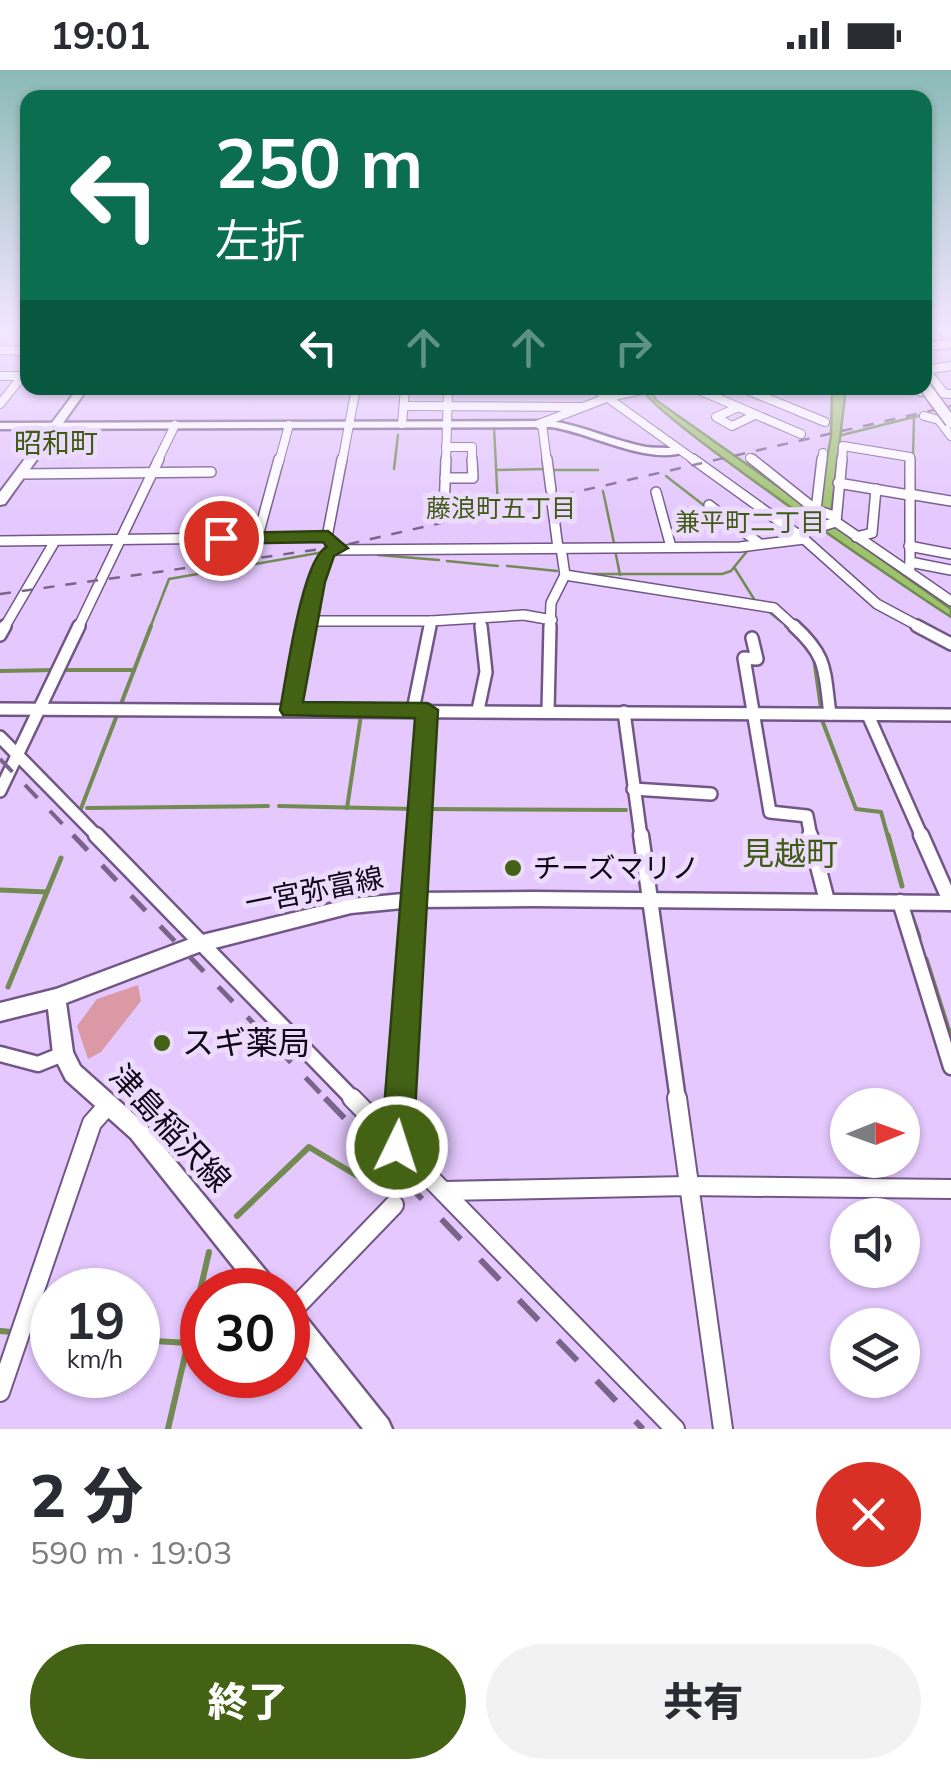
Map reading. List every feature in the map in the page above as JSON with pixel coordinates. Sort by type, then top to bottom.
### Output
[{"type":"main road","points":[[0,501],[78,395]]},
{"type":"main road","points":[[930,395],[947,420]]},
{"type":"main road","points":[[0,426],[541,424],[580,428],[656,452],[681,451]]},
{"type":"main road","name":"一宮弥富線","points":[[0,1012],[56,998],[198,944],[299,917],[413,900],[951,902]]},
{"type":"main road","points":[[56,998],[63,1054]]},
{"type":"main road","name":"津島稲沢線","points":[[63,1054],[73,1073],[154,1150],[249,1268]]},
{"type":"main road","points":[[310,1343],[378,1429]]},
{"type":"street","points":[[328,537],[355,395]]},
{"type":"street","points":[[402,424],[405,395]]},
{"type":"street","points":[[444,510],[447,395]]},
{"type":"street","points":[[606,395],[801,536],[877,604],[951,644]]},
{"type":"street","points":[[551,490],[541,424],[616,395]]},
{"type":"street","points":[[711,395],[800,434]]},
{"type":"street","points":[[759,395],[824,422]]},
{"type":"street","points":[[404,406],[583,407]]},
{"type":"street","points":[[739,407],[716,418],[732,426],[756,414]]},
{"type":"street","points":[[924,416],[947,420],[951,436]]},
{"type":"street","points":[[0,791],[175,425]]},
{"type":"street","points":[[252,554],[290,425]]},
{"type":"street","points":[[444,478],[473,478],[472,446],[446,447]]},
{"type":"street","points":[[834,519],[843,446],[910,456],[907,567]]},
{"type":"street","points":[[816,510],[823,453]]},
{"type":"street","points":[[750,458],[816,510],[907,567],[951,601]]},
{"type":"street","points":[[20,474],[211,472]]},
{"type":"street","points":[[838,483],[951,501]]},
{"type":"street","points":[[856,538],[872,533],[876,489]]},
{"type":"street","points":[[656,492],[672,547]]},
{"type":"street","points":[[548,711],[551,603],[565,575],[552,502]]},
{"type":"street","points":[[709,505],[760,544]]},
{"type":"street","points":[[291,710],[316,582],[326,553],[339,548],[760,544],[801,536],[834,519]]},
{"type":"street","points":[[0,541],[328,537],[339,548]]},
{"type":"street","points":[[0,636],[55,541]]},
{"type":"street","points":[[908,546],[951,554]]},
{"type":"street","points":[[907,567],[951,570]]},
{"type":"street","points":[[565,575],[774,608],[816,647],[824,666],[830,714]]},
{"type":"street","points":[[309,621],[432,621],[440,617],[524,615],[552,620]]},
{"type":"street","points":[[478,710],[486,672],[480,619]]},
{"type":"street","points":[[397,1147],[420,710],[432,621]]},
{"type":"street","points":[[752,638],[757,658],[744,658],[752,714],[763,744],[770,812],[808,816],[815,863],[827,901]]},
{"type":"street","points":[[0,709],[951,716]]},
{"type":"street","points":[[624,712],[723,1429]]},
{"type":"street","points":[[868,715],[951,902]]},
{"type":"street","points":[[0,737],[675,1429]]},
{"type":"street","points":[[633,789],[710,794]]},
{"type":"street","points":[[900,902],[951,1067]]},
{"type":"street","points":[[0,1054],[38,1064],[63,1054]]},
{"type":"street","points":[[0,1392],[92,1124],[109,1104]]},
{"type":"street","points":[[443,1191],[687,1186],[951,1189]]},
{"type":"street","points":[[310,1292],[394,1205]]},
{"type":"shaded area","points":[[648,395],[653,395],[817,514],[831,436],[832,395],[845,395],[830,523],[951,609],[951,617],[732,465]]},
{"type":"shaded area","points":[[138,985],[141,1001],[101,1052],[88,1059],[77,1026],[97,999]]},
{"type":"waterway","points":[[842,435],[922,415]]},
{"type":"waterway","points":[[913,456],[914,418]]},
{"type":"waterway","points":[[494,427],[498,507]]},
{"type":"waterway","points":[[394,469],[398,435]]},
{"type":"waterway","points":[[497,470],[545,469]]},
{"type":"waterway","points":[[552,470],[598,470]]},
{"type":"waterway","points":[[666,476],[706,507]]},
{"type":"waterway","points":[[603,491],[614,543]]},
{"type":"waterway","points":[[615,550],[620,574]]},
{"type":"waterway","points":[[734,567],[748,550]]},
{"type":"waterway","points":[[150,628],[169,579],[324,552]]},
{"type":"waterway","points":[[378,555],[439,560]]},
{"type":"waterway","points":[[447,561],[498,566]]},
{"type":"waterway","points":[[507,566],[557,571]]},
{"type":"waterway","points":[[620,574],[722,574],[734,567]]},
{"type":"waterway","points":[[734,567],[754,599]]},
{"type":"waterway","points":[[583,574],[620,574]]},
{"type":"waterway","points":[[768,611],[789,628]]},
{"type":"waterway","points":[[121,704],[151,626]]},
{"type":"waterway","points":[[786,626],[790,629]]},
{"type":"waterway","points":[[814,658],[821,708]]},
{"type":"waterway","points":[[0,671],[56,670]]},
{"type":"waterway","points":[[63,670],[134,670]]},
{"type":"waterway","points":[[80,811],[117,715]]},
{"type":"waterway","points":[[347,808],[361,715]]},
{"type":"waterway","points":[[822,720],[856,809],[881,812],[888,837]]},
{"type":"waterway","points":[[87,808],[268,806]]},
{"type":"waterway","points":[[279,806],[347,808]]},
{"type":"waterway","points":[[347,808],[415,809]]},
{"type":"waterway","points":[[429,809],[626,810]]},
{"type":"waterway","points":[[888,835],[902,886]]},
{"type":"waterway","points":[[8,987],[61,858]]},
{"type":"waterway","points":[[0,890],[47,892]]},
{"type":"waterway","points":[[912,917],[919,937]]},
{"type":"waterway","points":[[926,959],[951,1038]]},
{"type":"waterway","points":[[237,1216],[309,1147],[391,1196]]},
{"type":"waterway","points":[[205,1268],[209,1252]]},
{"type":"waterway","points":[[0,1331],[12,1332]]},
{"type":"waterway","points":[[160,1341],[180,1343]]},
{"type":"waterway","points":[[168,1429],[180,1377]]},
{"type":"railway","points":[[0,594],[336,547],[951,406]]},
{"type":"railway","points":[[0,759],[75,837]]},
{"type":"railway","points":[[73,835],[327,1100]]},
{"type":"railway","points":[[325,1098],[643,1429]]},
{"type":"place","name":"チーズマリノ","points":[[513,868]]},
{"type":"place","name":"スギ薬局","points":[[162,1043]]},
{"type":"district","name":"昭和町","points":[[56,443]]},
{"type":"district","name":"藤浪町五丁目","points":[[501,508]]},
{"type":"district","name":"兼平町二丁目","points":[[750,522]]},
{"type":"district","name":"見越町","points":[[790,854]]},
{"type":"route","points":[[221,538],[328,537],[339,548],[326,553],[316,582],[291,710],[427,710],[397,1147]]}]
